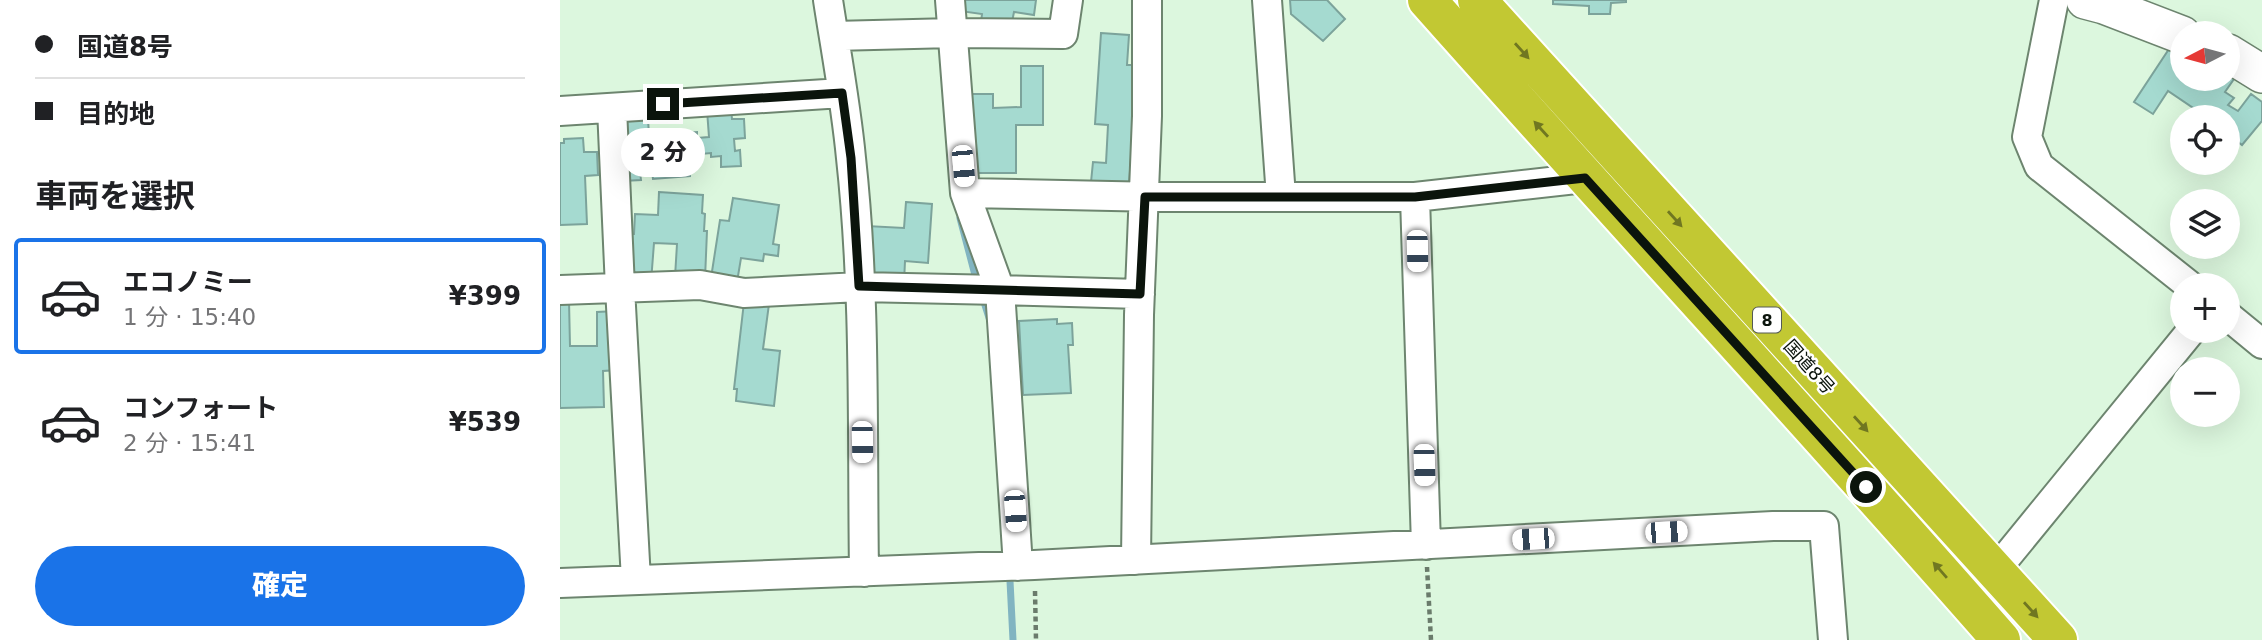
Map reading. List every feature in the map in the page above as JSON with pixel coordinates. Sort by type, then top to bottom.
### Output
[{"type":"highway","name":"8","points":[[1427,0],[2001,640]]},
{"type":"highway","name":"国道8号","points":[[1476,0],[2058,640]]},
{"type":"street","points":[[828,0],[851,158],[863,371],[864,572]]},
{"type":"street","points":[[950,0],[965,192],[1000,290],[1026,566]]},
{"type":"street","points":[[834,36],[1063,34],[1068,0]]},
{"type":"street","points":[[1136,560],[1147,0]]},
{"type":"street","points":[[1267,0],[1282,197]]},
{"type":"street","points":[[2054,0],[2027,137],[2039,166],[2174,273]]},
{"type":"street","points":[[2085,0],[2170,30]]},
{"type":"street","points":[[2240,60],[2262,74]]},
{"type":"street","points":[[560,111],[842,93]]},
{"type":"street","points":[[612,108],[636,580]]},
{"type":"street","points":[[965,192],[1145,197],[1415,197],[1585,178]]},
{"type":"street","points":[[1415,197],[1426,545]]},
{"type":"street","points":[[560,290],[700,285],[744,293],[859,286],[1140,294]]},
{"type":"street","points":[[2240,326],[2262,344]]},
{"type":"street","points":[[1995,571],[2181,343]]},
{"type":"street","points":[[560,583],[1026,566],[1773,526],[1824,526],[1833,640]]},
{"type":"path","points":[[1426,545],[1431,640]]},
{"type":"path","points":[[1026,566],[1037,640]]},
{"type":"building","points":[[961,0],[1036,0],[1034,15],[1014,12],[1011,27],[981,22],[982,14],[960,11]]},
{"type":"building","points":[[1290,0],[1327,0],[1345,19],[1323,41],[1291,14]]},
{"type":"building","points":[[1553,0],[1626,2],[1611,3],[1610,14],[1589,14],[1589,6],[1553,4]]},
{"type":"building","points":[[1101,33],[1129,35],[1127,65],[1138,65],[1129,184],[1091,182],[1093,162],[1106,163],[1108,125],[1095,124]]},
{"type":"building","points":[[2169,49],[2170,91],[2226,91],[2234,98],[2228,105],[2189,105],[2168,91],[2153,114],[2134,102]]},
{"type":"building","points":[[2169,49],[2170,91],[2226,91],[2234,98],[2228,105],[2189,105],[2168,91],[2153,114],[2134,102]]},
{"type":"building","points":[[1021,66],[1043,66],[1043,125],[1016,125],[1016,173],[975,173],[975,132],[970,132],[970,94],[993,94],[993,108],[1021,107]]},
{"type":"building","points":[[2251,94],[2262,102],[2262,121],[2242,145],[2240,108]]},
{"type":"building","points":[[2251,94],[2262,102],[2262,121],[2242,145],[2240,108]]},
{"type":"building","points":[[731,108],[732,119],[744,119],[745,138],[734,139],[735,151],[740,150],[741,166],[721,167],[721,156],[711,157],[711,153],[689,155],[690,176],[653,179],[650,155],[638,156],[641,180],[623,181],[622,120],[648,119],[649,135],[697,132],[697,138],[709,137],[707,110]]},
{"type":"building","points":[[583,138],[584,152],[597,152],[598,175],[585,176],[587,224],[560,225],[560,143],[564,143],[564,139]]},
{"type":"building","points":[[659,192],[703,195],[704,231],[707,231],[705,279],[675,277],[677,244],[654,243],[651,282],[629,280],[631,234],[634,234],[635,214],[658,215]]},
{"type":"building","points":[[733,198],[779,205],[773,244],[779,245],[778,256],[764,254],[763,261],[741,258],[737,282],[711,278],[720,220],[729,221]]},
{"type":"building","points":[[906,202],[932,204],[928,263],[905,261],[904,283],[867,281],[867,226],[904,228]]},
{"type":"building","points":[[560,301],[569,301],[570,346],[597,346],[597,312],[616,311],[618,370],[603,371],[604,407],[560,408]]},
{"type":"building","points":[[744,302],[769,304],[763,349],[780,351],[774,406],[736,401],[737,389],[734,389]]},
{"type":"building","points":[[1057,319],[1057,324],[1072,323],[1073,345],[1068,345],[1071,393],[1023,395],[1019,321]]},
{"type":"waterway","points":[[960,218],[975,275]]},
{"type":"waterway","points":[[984,302],[990,321]]},
{"type":"waterway","points":[[1010,581],[1013,640]]},
{"type":"route","points":[[663,104],[842,93],[851,158],[859,286],[1140,294],[1145,197],[1415,197],[1585,178],[1866,487]]}]
